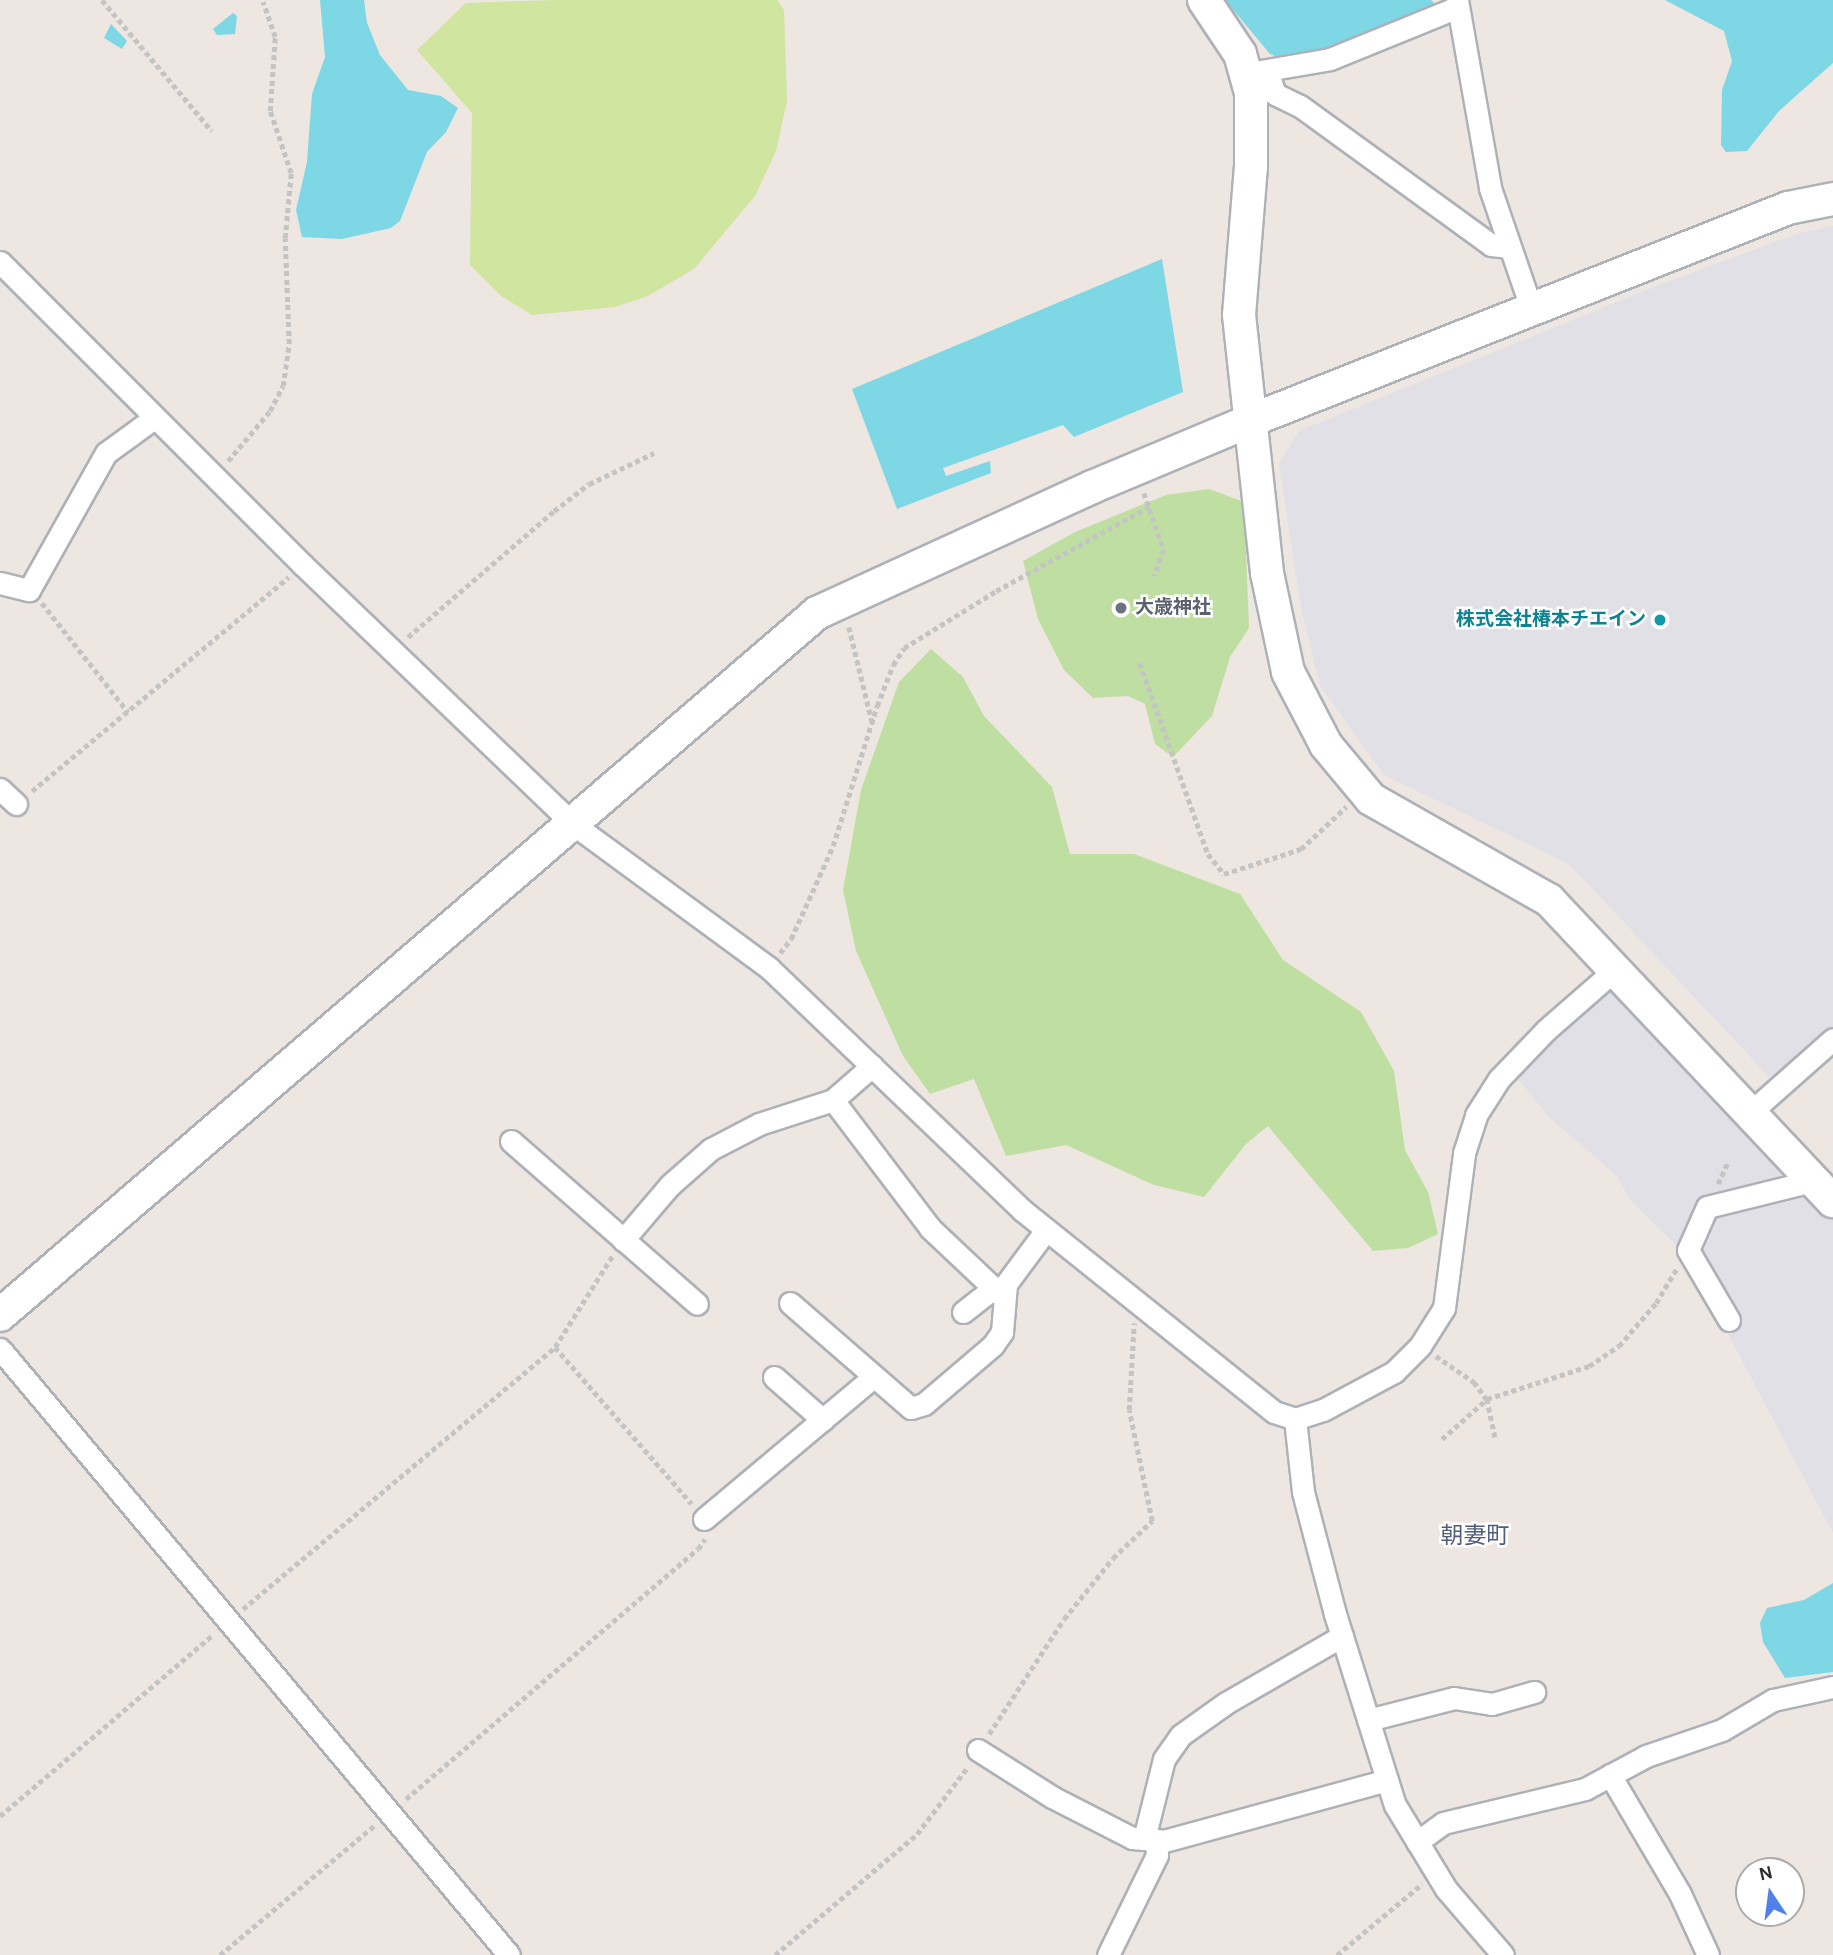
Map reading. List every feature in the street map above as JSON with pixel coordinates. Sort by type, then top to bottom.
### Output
[{"type":"street","points":[[1204,0],[1240,54],[1275,94],[1300,106],[1491,245],[1507,247]]},
{"type":"street","points":[[1256,72],[1331,59],[1457,4],[1490,188],[1507,247],[1532,311]]},
{"type":"street","points":[[1256,72],[1251,93],[1251,166],[1239,315],[1267,573],[1288,673],[1326,745],[1371,799],[1549,900],[1752,1111],[1833,1201]]},
{"type":"street","points":[[0,1315],[573,824],[741,675],[817,613],[1135,469],[1252,420],[1788,208],[1833,200]]},
{"type":"street","points":[[0,262],[215,479],[573,824],[769,968],[1046,1230],[1274,1412],[1295,1419],[1370,1387],[1394,1372],[1420,1346],[1444,1308],[1464,1153],[1476,1115],[1499,1079],[1546,1030],[1617,968]]},
{"type":"street","points":[[0,583],[29,590],[106,453],[154,418]]},
{"type":"street","points":[[0,789],[16,804]]},
{"type":"street","points":[[1752,1111],[1833,1039]]},
{"type":"street","points":[[623,1240],[670,1185],[711,1149],[759,1124],[834,1100],[872,1066]]},
{"type":"street","points":[[790,1303],[911,1408],[924,1404],[1002,1332],[997,1292],[930,1228],[834,1100]]},
{"type":"street","points":[[511,1141],[697,1304]]},
{"type":"street","points":[[1730,1320],[1688,1250],[1707,1207],[1804,1183],[1810,1176]]},
{"type":"street","points":[[963,1311],[997,1292],[1046,1230]]},
{"type":"street","points":[[0,1349],[509,1955]]},
{"type":"street","points":[[774,1377],[823,1420]]},
{"type":"street","points":[[704,1519],[873,1377]]},
{"type":"street","points":[[1295,1419],[1303,1492],[1342,1636],[1395,1805],[1436,1873],[1503,1955]]},
{"type":"street","points":[[1108,1955],[1157,1854],[1150,1840],[1164,1759],[1181,1735],[1226,1703],[1342,1636]]},
{"type":"street","points":[[1417,1842],[1443,1823],[1584,1789],[1647,1756],[1722,1730],[1773,1700],[1833,1687]]},
{"type":"street","points":[[1368,1720],[1454,1698],[1492,1704],[1534,1692]]},
{"type":"street","points":[[978,1750],[1052,1797],[1132,1838],[1150,1840],[1260,1818],[1387,1780]]},
{"type":"street","points":[[1611,1775],[1680,1894],[1709,1955]]},
{"type":"path","points":[[102,0],[212,131]]},
{"type":"path","points":[[215,479],[257,432],[283,386],[286,369],[285,238],[291,173],[270,111],[275,37],[262,2]]},
{"type":"path","points":[[392,652],[554,510],[589,484],[654,453]]},
{"type":"path","points":[[1135,469],[1164,550],[1154,576]]},
{"type":"path","points":[[769,968],[791,939],[833,846],[892,665],[904,649],[996,591],[1149,507]]},
{"type":"path","points":[[16,804],[303,565]]},
{"type":"path","points":[[29,590],[128,712]]},
{"type":"path","points":[[839,602],[872,722]]},
{"type":"path","points":[[1140,663],[1208,854],[1224,874],[1301,849],[1364,790]]},
{"type":"path","points":[[0,1816],[555,1347],[623,1240]]},
{"type":"path","points":[[1442,1439],[1487,1398],[1589,1366],[1619,1346],[1656,1303],[1688,1250]]},
{"type":"path","points":[[775,1955],[917,1834],[978,1750],[1064,1619],[1113,1558],[1152,1521],[1129,1410],[1132,1328],[1142,1307]]},
{"type":"path","points":[[1420,1346],[1474,1382],[1487,1398],[1495,1437]]},
{"type":"path","points":[[220,1955],[698,1549],[706,1536],[704,1519],[555,1347]]},
{"type":"path","points":[[1337,1955],[1436,1873]]},
{"type":"shaded area","points":[[1833,226],[1833,1030],[1775,1083],[1569,864],[1384,775],[1320,686],[1301,608],[1279,464],[1299,431],[1659,285],[1797,234]]},
{"type":"shaded area","points":[[1615,987],[1833,1220],[1833,1533],[1687,1256],[1631,1201],[1617,1176],[1548,1116],[1510,1069]]},
{"type":"green space","points":[[556,0],[777,0],[784,10],[787,101],[776,151],[755,196],[694,269],[648,296],[615,307],[532,315],[501,296],[470,265],[472,113],[417,50],[466,3]]},
{"type":"green space","points":[[1209,489],[1244,502],[1249,628],[1230,657],[1212,716],[1173,757],[1155,744],[1145,704],[1128,696],[1093,698],[1064,670],[1038,619],[1023,561],[1075,532],[1166,495]]},
{"type":"green space","points":[[931,649],[963,677],[984,716],[1052,787],[1070,854],[1134,854],[1240,894],[1283,960],[1361,1012],[1394,1071],[1405,1150],[1428,1192],[1438,1234],[1408,1248],[1373,1251],[1268,1126],[1246,1144],[1204,1197],[1154,1185],[1066,1145],[1006,1156],[974,1079],[930,1094],[903,1056],[856,951],[843,890],[861,790],[899,682]]},
{"type":"water","points":[[320,0],[364,0],[367,23],[380,55],[408,90],[441,96],[458,108],[446,132],[427,152],[400,221],[391,228],[342,239],[302,237],[296,210],[307,162],[312,94],[325,57]]},
{"type":"water","points":[[1225,0],[1431,0],[1436,5],[1316,54],[1282,59],[1270,54]]},
{"type":"water","points":[[1665,0],[1833,0],[1833,63],[1779,111],[1747,151],[1726,152],[1721,145],[1722,90],[1732,61],[1724,31]]},
{"type":"water","points":[[233,13],[237,16],[235,34],[217,35],[213,29]]},
{"type":"water","points":[[111,24],[127,41],[122,49],[104,38]]},
{"type":"water","points":[[1162,259],[1183,392],[1074,437],[1063,425],[943,468],[946,476],[990,461],[991,473],[897,509],[852,389]]},
{"type":"water","points":[[1833,1583],[1833,1672],[1785,1678],[1763,1642],[1760,1623],[1767,1608],[1804,1600]]},
{"type":"place","name":"大歳神社","points":[[1121,608]]},
{"type":"place","name":"株式会社椿本チエイン","points":[[1660,620]]},
{"type":"district","name":"朝妻町","points":[[1475,1536]]}]
